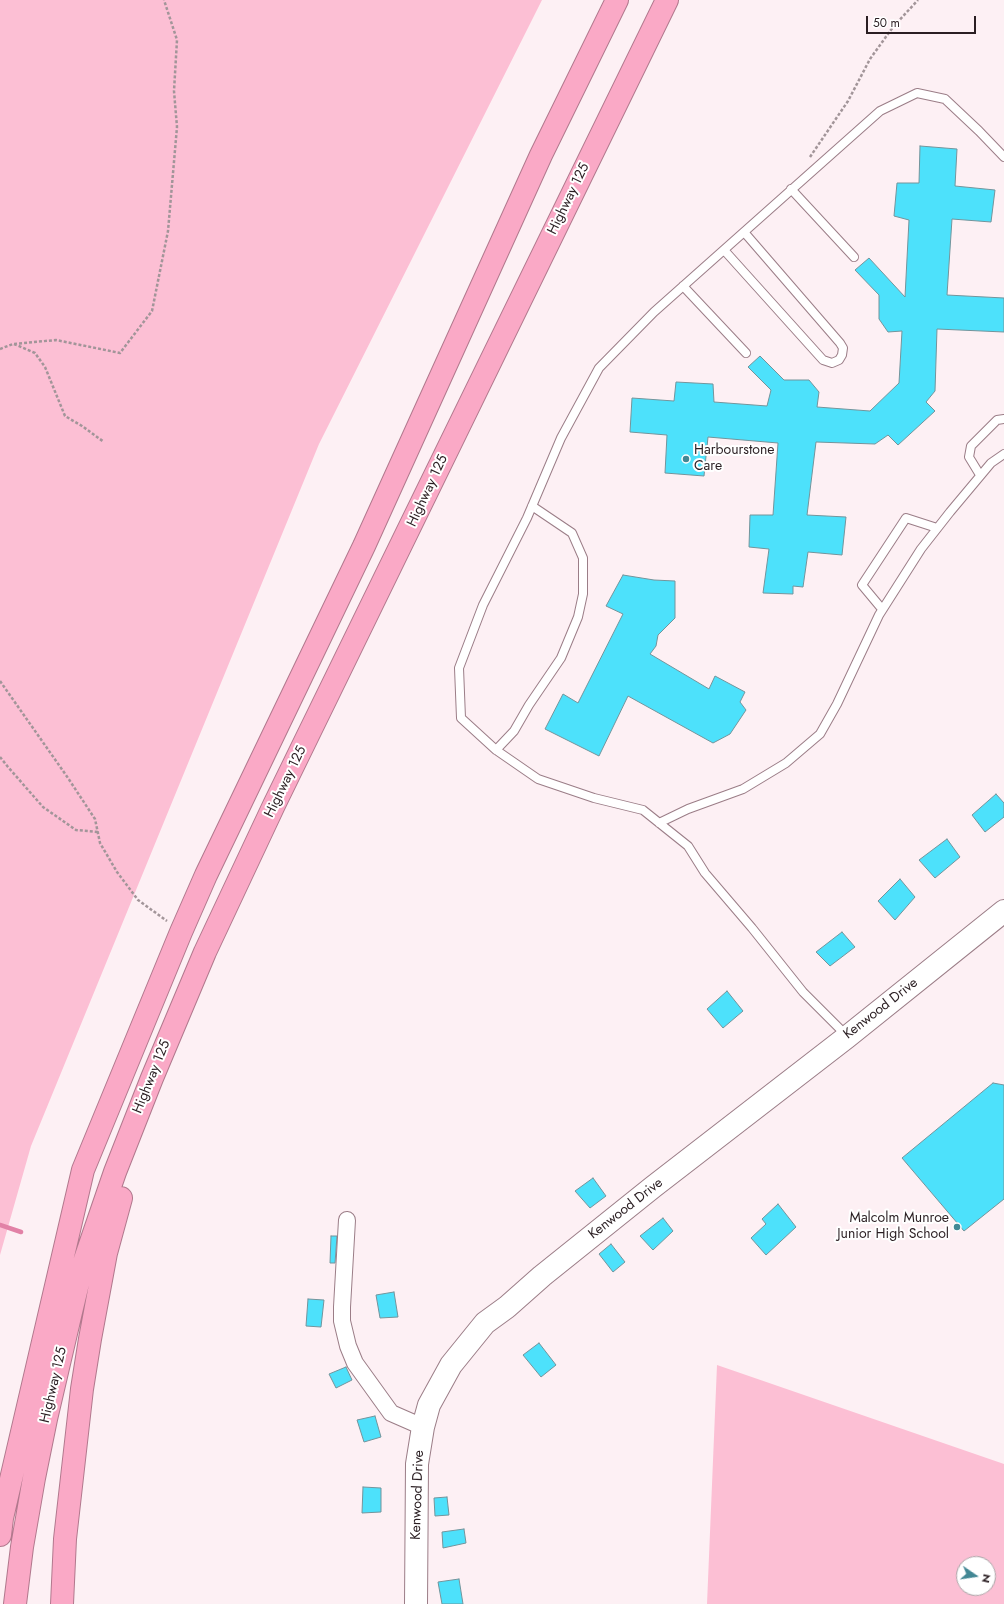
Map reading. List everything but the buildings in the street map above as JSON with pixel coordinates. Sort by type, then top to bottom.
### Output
[{"type":"highway","name":"Highway 125","points":[[1,1526],[83,1170],[206,875],[364,546],[541,155],[617,0]]},
{"type":"highway","name":"Highway 125","points":[[15,1604],[22,1547],[35,1470],[52,1391],[82,1271],[118,1165],[178,1015],[205,952],[274,805],[667,0]]},
{"type":"highway","points":[[62,1604],[65,1539],[74,1445],[90,1339],[106,1253],[124,1186],[178,1015]]},
{"type":"street","name":"Kenwood Drive","points":[[416,1604],[417,1464],[423,1427],[429,1405],[443,1379],[455,1360],[485,1323],[653,1187],[847,1036],[1004,911]]},
{"type":"street","points":[[347,1220],[342,1321],[348,1346],[355,1363],[391,1413],[423,1427]]},
{"type":"lane","points":[[847,1036],[803,992],[752,928],[705,873],[688,846],[643,810],[594,798],[538,779],[496,750],[461,718],[459,668],[483,605],[532,506],[562,438],[599,368],[654,312],[880,111],[917,93],[945,99],[979,130],[1004,157]]},
{"type":"lane","points":[[792,190],[854,257]]},
{"type":"lane","points":[[724,250],[823,360],[832,363],[839,360],[842,355],[843,348],[840,343],[744,232]]},
{"type":"lane","points":[[683,286],[746,353]]},
{"type":"lane","points":[[980,475],[969,457],[971,446],[998,420],[1004,419]]},
{"type":"lane","points":[[660,823],[688,809],[743,789],[786,763],[820,734],[837,704],[882,609],[921,549],[980,475],[991,463],[1004,454]]},
{"type":"lane","points":[[496,750],[514,731],[529,705],[561,658],[578,617],[583,594],[583,558],[572,533],[532,506]]},
{"type":"lane","points":[[882,609],[862,585],[906,518],[937,528]]},
{"type":"path","points":[[0,349],[13,344],[56,340],[120,353],[152,311],[168,231],[177,127],[174,90],[177,40],[164,0]]},
{"type":"path","points":[[809,174],[804,166],[848,101],[870,59],[893,27],[918,0]]},
{"type":"path","points":[[13,344],[35,353],[45,367],[65,416],[104,442]]},
{"type":"path","points":[[0,681],[95,819],[100,843],[117,872],[138,900],[181,932]]},
{"type":"path","points":[[0,757],[43,807],[76,830],[98,832]]},
{"type":"shaded area","points":[[0,0],[542,0],[319,444],[31,1146],[0,1255]]},
{"type":"shaded area","points":[[717,1365],[1004,1464],[1004,1604],[707,1604]]},
{"type":"waterway","points":[[0,1225],[21,1232]]},
{"type":"place","name":"Harbourstone Care","points":[[686,459]]},
{"type":"place","name":"Malcolm Munroe Junior High School","points":[[957,1227]]}]
